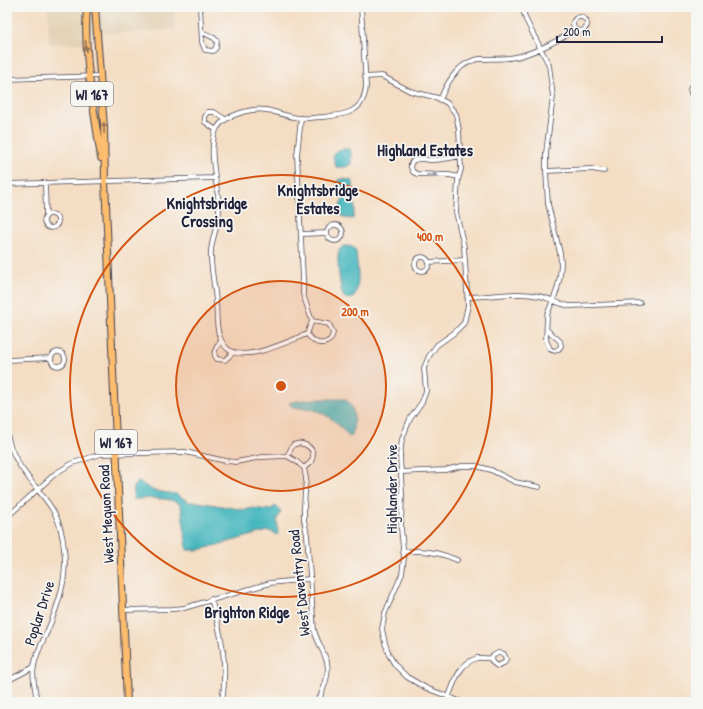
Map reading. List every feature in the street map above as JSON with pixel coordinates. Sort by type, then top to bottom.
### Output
[{"type":"main road","name":"West Mequon Road","points":[[87,7],[85,33],[105,181]]},
{"type":"main road","name":"West Mequon Road","points":[[95,7],[104,127],[127,702]]},
{"type":"street","points":[[200,7],[203,47],[205,50],[213,51],[216,48],[217,41],[202,32]]},
{"type":"street","points":[[301,118],[298,155],[304,294],[312,321],[307,334],[274,347],[250,354],[234,352],[226,347],[221,341],[218,331],[211,263],[211,248],[218,215],[213,150],[216,130],[225,119],[237,114],[264,110],[301,118],[343,115],[350,112],[362,101],[365,93],[361,7]]},
{"type":"street","points":[[522,7],[526,20],[549,64],[553,97],[546,153],[546,172],[548,204],[561,263],[556,290],[547,315],[546,340],[548,348],[551,350],[557,350],[560,346],[560,341],[547,330]]},
{"type":"street","points":[[440,100],[445,88],[455,73],[462,66],[472,60],[505,59],[520,56],[567,36],[575,29]]},
{"type":"street","points":[[7,79],[100,76]]},
{"type":"street","name":"Highlander Drive","points":[[365,77],[382,76],[410,91],[447,103],[456,114],[459,130],[461,169],[456,212],[464,247],[468,305],[464,323],[454,333],[437,345],[429,356],[424,368],[426,391],[422,402],[410,419],[402,439],[400,455],[401,528],[403,552],[402,574],[385,613],[382,629],[389,656],[395,665],[407,677],[426,688],[462,702]]},
{"type":"street","points":[[696,82],[691,85],[690,89],[692,96],[696,96]]},
{"type":"street","points":[[216,130],[205,122],[205,117],[208,112],[214,112],[225,119]]},
{"type":"street","points":[[459,177],[449,175],[417,174],[412,172],[410,167],[414,160],[433,160],[460,156]]},
{"type":"street","points":[[546,172],[591,169],[604,172]]},
{"type":"street","points":[[7,184],[215,178]]},
{"type":"street","points":[[45,183],[46,216]]},
{"type":"street","points":[[302,234],[327,233]]},
{"type":"street","points":[[429,262],[465,260]]},
{"type":"street","points":[[467,297],[529,294],[571,306],[640,303]]},
{"type":"street","points":[[307,334],[311,340],[316,343],[323,344],[331,339],[333,332],[329,324],[312,321]]},
{"type":"street","points":[[221,341],[215,351],[217,359],[225,360],[234,352]]},
{"type":"street","points":[[7,360],[51,358]]},
{"type":"street","name":"Poplar Drive","points":[[7,434],[20,466],[55,515],[62,538],[65,564],[62,589],[58,604],[34,667],[38,702]]},
{"type":"street","points":[[7,517],[56,473],[73,463],[101,454],[185,452],[236,462],[262,457],[288,456],[304,468],[312,461],[311,449],[301,443],[293,445],[288,456]]},
{"type":"street","points":[[401,472],[445,470],[462,466],[476,466],[491,470],[522,485],[539,487]]},
{"type":"street","name":"West Daventry Road","points":[[304,468],[306,478],[304,520],[307,534],[309,579],[314,630],[317,642],[326,661],[328,672],[318,702]]},
{"type":"street","points":[[403,552],[412,550],[432,551],[457,560]]},
{"type":"street","points":[[123,610],[184,608],[270,583],[309,579]]},
{"type":"street","points":[[211,599],[220,627],[223,644],[225,670],[222,702]]},
{"type":"street","points":[[446,702],[460,669],[467,663],[479,658],[490,658]]},
{"type":"street","points":[[7,681],[34,667]]},
{"type":"shaded area","points":[[48,7],[174,7],[175,29],[149,32],[84,34],[84,43],[49,44]]},
{"type":"water","points":[[343,149],[350,149],[351,164],[346,167],[336,167],[333,157],[334,153]]},
{"type":"water","points":[[341,179],[351,180],[353,182],[355,209],[353,219],[345,218],[339,214],[339,208],[345,194],[337,187],[338,181]]},
{"type":"water","points":[[344,246],[354,248],[356,251],[358,268],[356,292],[354,297],[348,299],[343,296],[338,266],[339,251]]},
{"type":"water","points":[[314,399],[345,399],[349,402],[354,416],[352,436],[349,437],[325,414],[311,409],[297,408],[289,404],[290,402]]},
{"type":"water","points":[[138,482],[154,491],[176,494],[189,502],[198,502],[245,510],[253,508],[269,510],[276,506],[281,512],[277,519],[278,534],[277,535],[268,531],[199,550],[187,550],[180,504],[175,501],[163,499],[133,499],[134,487]]},
{"type":"district","name":"Highland Estates","points":[[425,150]]},
{"type":"district","name":"Knightsbridge Estates","points":[[318,199]]},
{"type":"district","name":"Knightsbridge Crossing","points":[[207,212]]},
{"type":"district","name":"Brighton Ridge","points":[[247,612]]}]
